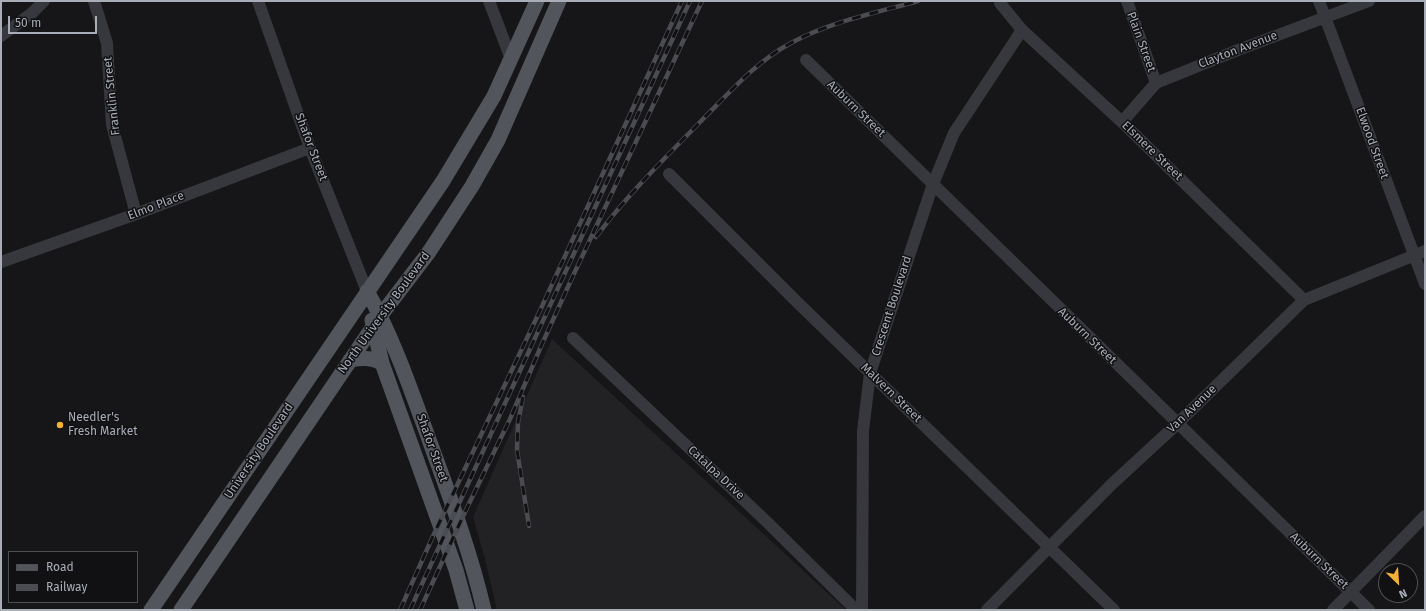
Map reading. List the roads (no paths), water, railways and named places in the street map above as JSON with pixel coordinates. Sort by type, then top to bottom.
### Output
[{"type":"main road","points":[[367,291],[443,181],[494,96],[537,1]]},
{"type":"main road","name":"North University Boulevard","points":[[181,610],[377,320],[429,252],[472,186],[498,140],[559,1]]},
{"type":"main road","name":"Shafor Street","points":[[367,291],[377,320],[414,398],[468,550],[484,610]]},
{"type":"main road","name":"University Boulevard","points":[[151,610],[367,291]]},
{"type":"main road","name":"Shafor Street","points":[[377,320],[382,363],[456,570],[467,610]]},
{"type":"main road","points":[[350,360],[365,358],[374,359],[382,363]]},
{"type":"street","points":[[1,36],[44,1]]},
{"type":"street","name":"Franklin Street","points":[[94,1],[107,42],[112,125],[136,214]]},
{"type":"street","name":"Shafor Street","points":[[258,1],[310,148],[367,291]]},
{"type":"street","points":[[489,1],[511,59]]},
{"type":"street","name":"Plain Street","points":[[1127,1],[1156,83]]},
{"type":"street","name":"Elwood Street","points":[[1319,1],[1420,253],[1425,284]]},
{"type":"street","name":"Clayton Avenue","points":[[1122,122],[1156,83],[1238,50],[1369,1]]},
{"type":"street","name":"Elsmere Street","points":[[1000,3],[1022,30],[1122,122],[1304,300]]},
{"type":"street","name":"Crescent Boulevard","points":[[862,610],[863,431],[870,373],[933,184],[954,133],[1022,30]]},
{"type":"street","name":"Auburn Street","points":[[806,60],[1369,610]]},
{"type":"street","name":"Elmo Place","points":[[1,262],[136,214],[310,148]]},
{"type":"street","name":"Malvern Street","points":[[669,174],[870,373],[1114,610]]},
{"type":"street","name":"Van Avenue","points":[[987,610],[1112,484],[1177,424],[1304,300],[1420,253]]},
{"type":"street","name":"Catalpa Drive","points":[[573,338],[767,522],[856,610]]},
{"type":"street","points":[[1333,610],[1425,516]]},
{"type":"railway","points":[[400,610],[433,536],[538,315],[682,1]]},
{"type":"railway","points":[[410,610],[690,1]]},
{"type":"railway","points":[[420,610],[510,419],[572,278],[702,1]]},
{"type":"railway","points":[[596,237],[634,191],[734,87],[779,50],[821,29],[918,1]]},
{"type":"railway","points":[[523,397],[518,422],[517,450],[529,526]]},
{"type":"place","name":"Needler's Fresh Market","points":[[60,425]]}]
